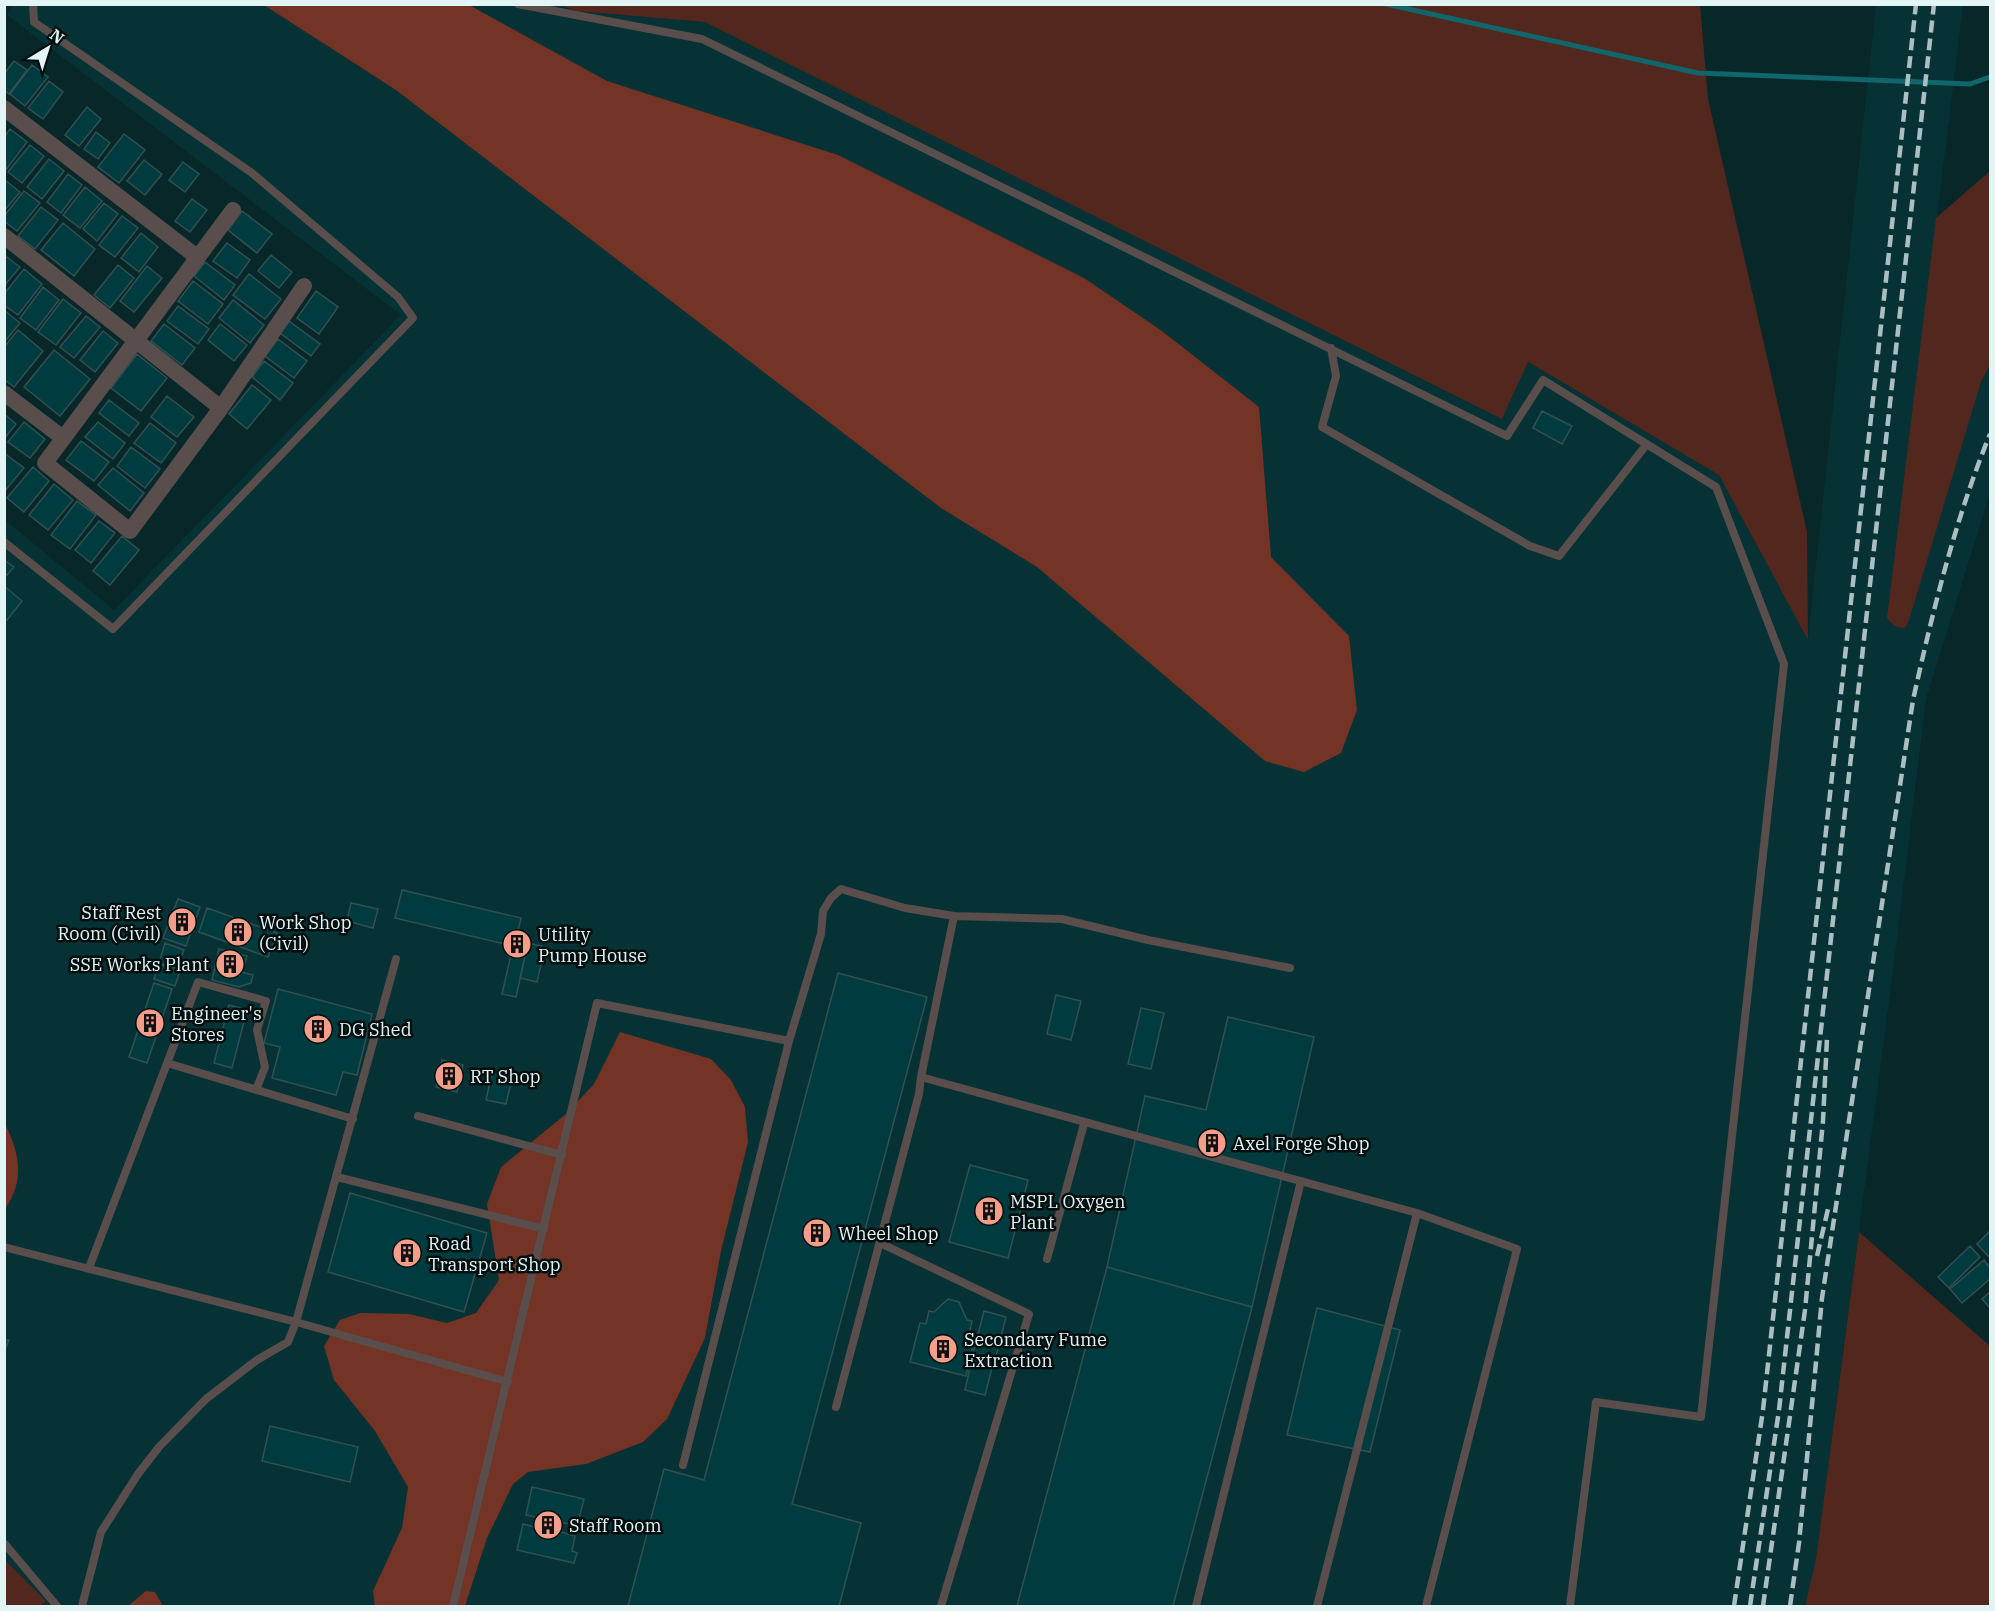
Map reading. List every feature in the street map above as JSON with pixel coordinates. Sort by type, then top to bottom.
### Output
[{"type":"street","points":[[4,108],[197,257]]},
{"type":"street","points":[[233,210],[45,463],[130,531],[221,408],[304,286]]},
{"type":"street","points":[[4,236],[221,408]]},
{"type":"street","points":[[4,393],[63,438]]},
{"type":"lane","points":[[4,542],[113,629],[413,318],[398,297],[252,173],[34,22],[33,4]]},
{"type":"lane","points":[[518,4],[702,39],[1507,436],[1544,380],[1716,487],[1784,664],[1701,1418],[1596,1402],[1570,1606]]},
{"type":"lane","points":[[1331,348],[1336,376],[1322,427],[1530,546],[1559,556],[1647,444]]},
{"type":"lane","points":[[683,1465],[789,1041],[821,934],[823,911],[836,893],[841,889],[905,908],[954,916],[1062,919],[1148,940],[1290,968]]},
{"type":"lane","points":[[836,1407],[921,1077],[954,916]]},
{"type":"lane","points":[[82,1606],[101,1532],[138,1474],[159,1447],[206,1399],[256,1360],[288,1342],[296,1322],[337,1177],[396,958]]},
{"type":"lane","points":[[89,1269],[198,982],[266,1002],[257,1030],[265,1067],[255,1090]]},
{"type":"lane","points":[[453,1606],[597,1003],[789,1041]]},
{"type":"lane","points":[[167,1063],[353,1119]]},
{"type":"lane","points":[[921,1077],[1084,1124],[1101,1124],[1418,1213],[1517,1249],[1425,1606]]},
{"type":"lane","points":[[418,1116],[562,1155]]},
{"type":"lane","points":[[1047,1259],[1084,1124]]},
{"type":"lane","points":[[337,1177],[544,1229]]},
{"type":"lane","points":[[1196,1606],[1301,1181]]},
{"type":"lane","points":[[1317,1606],[1418,1213]]},
{"type":"lane","points":[[880,1243],[1029,1314],[941,1606]]},
{"type":"lane","points":[[4,1247],[296,1322],[508,1382]]},
{"type":"lane","points":[[4,1543],[57,1606]]},
{"type":"shaded area","points":[[13,5],[560,5],[576,11],[705,22],[1502,419],[1528,362],[1719,475],[1808,639],[1876,5],[1963,5],[1888,618],[1893,626],[1981,382],[1990,365],[1990,493],[1926,699],[1816,1559],[1805,1606],[40,1606],[46,1601],[4,1559],[4,519],[114,610],[401,315],[7,15]]},
{"type":"shaded area","points":[[264,5],[469,5],[607,81],[838,155],[1084,278],[1162,331],[1259,407],[1271,557],[1349,636],[1357,710],[1341,753],[1304,772],[1265,761],[1037,567],[941,508],[396,90]]},
{"type":"shaded area","points":[[560,5],[1700,5],[1708,99],[1807,532],[1808,640],[1719,475],[1528,362],[1502,419],[705,22],[576,11]]},
{"type":"shaded area","points":[[1990,171],[1990,365],[1981,382],[1909,620],[1905,628],[1899,627],[1887,618],[1936,218]]},
{"type":"shaded area","points":[[620,1032],[711,1059],[731,1080],[745,1107],[748,1142],[721,1251],[705,1338],[667,1419],[643,1442],[586,1464],[528,1472],[513,1484],[487,1538],[465,1606],[375,1606],[373,1591],[402,1528],[408,1487],[375,1431],[334,1380],[324,1346],[340,1320],[360,1313],[409,1314],[447,1323],[476,1313],[499,1280],[487,1204],[501,1167],[566,1114],[594,1084]]},
{"type":"shaded area","points":[[5,1124],[17,1156],[18,1177],[16,1188],[5,1209]]},
{"type":"shaded area","points":[[1859,1232],[1990,1346],[1990,1606],[1805,1606],[1816,1559]]},
{"type":"shaded area","points":[[4,1559],[46,1601],[40,1606],[5,1606]]},
{"type":"shaded area","points":[[146,1591],[155,1592],[163,1606],[128,1606]]},
{"type":"building","points":[[14,61],[27,70],[9,94],[4,90],[4,74]]},
{"type":"building","points":[[32,65],[48,77],[25,106],[10,94]]},
{"type":"building","points":[[49,81],[63,92],[43,119],[28,108]]},
{"type":"building","points":[[87,107],[101,119],[79,146],[65,135]]},
{"type":"building","points":[[10,129],[27,142],[6,170],[4,137]]},
{"type":"building","points":[[96,132],[110,143],[98,159],[84,149]]},
{"type":"building","points":[[124,134],[145,150],[119,183],[98,167]]},
{"type":"building","points":[[30,145],[44,156],[22,183],[8,172]]},
{"type":"building","points":[[49,159],[64,171],[42,199],[27,187]]},
{"type":"building","points":[[144,160],[162,174],[145,195],[127,181]]},
{"type":"building","points":[[183,162],[199,174],[185,192],[169,180]]},
{"type":"building","points":[[68,174],[82,185],[61,213],[47,202]]},
{"type":"building","points":[[4,180],[20,192],[4,211]]},
{"type":"building","points":[[85,187],[102,201],[80,228],[63,215]]},
{"type":"building","points":[[24,191],[40,203],[17,231],[4,221],[4,216]]},
{"type":"building","points":[[192,199],[207,210],[190,232],[175,221]]},
{"type":"building","points":[[104,203],[118,214],[97,241],[83,229]]},
{"type":"building","points":[[41,207],[58,220],[35,249],[18,236]]},
{"type":"building","points":[[242,211],[272,234],[257,253],[228,230]]},
{"type":"building","points":[[122,216],[138,228],[115,257],[99,245]]},
{"type":"building","points":[[63,223],[95,249],[74,276],[41,250]]},
{"type":"building","points":[[141,233],[158,247],[139,272],[121,258]]},
{"type":"building","points":[[227,243],[250,260],[237,278],[213,261]]},
{"type":"building","points":[[4,255],[20,267],[4,286]]},
{"type":"building","points":[[271,255],[292,272],[279,288],[258,271]]},
{"type":"building","points":[[205,262],[235,285],[224,300],[194,276]]},
{"type":"building","points":[[118,265],[134,278],[110,308],[94,295]]},
{"type":"building","points":[[147,266],[162,278],[134,312],[120,301]]},
{"type":"building","points":[[24,269],[42,284],[18,315],[4,305],[4,294]]},
{"type":"building","points":[[249,274],[281,299],[265,319],[233,295]]},
{"type":"building","points":[[193,281],[223,304],[208,324],[178,301]]},
{"type":"building","points":[[43,287],[59,300],[36,330],[20,318]]},
{"type":"building","points":[[316,291],[338,307],[319,334],[297,318]]},
{"type":"building","points":[[63,299],[81,313],[56,345],[38,332]]},
{"type":"building","points":[[233,300],[264,325],[250,343],[219,318]]},
{"type":"building","points":[[178,306],[209,329],[198,344],[167,321]]},
{"type":"building","points":[[4,310],[20,323],[6,340],[4,339]]},
{"type":"building","points":[[86,316],[100,327],[74,358],[60,347]]},
{"type":"building","points":[[289,321],[320,344],[311,356],[280,333]]},
{"type":"building","points":[[164,324],[195,348],[182,365],[151,341]]},
{"type":"building","points":[[220,324],[247,345],[234,361],[208,340]]},
{"type":"building","points":[[18,330],[43,351],[14,387],[4,379],[4,347]]},
{"type":"building","points":[[103,331],[118,343],[95,372],[80,360]]},
{"type":"building","points":[[278,339],[307,361],[294,378],[265,356]]},
{"type":"building","points":[[54,350],[90,379],[60,416],[24,387]]},
{"type":"building","points":[[137,354],[167,378],[141,411],[111,388]]},
{"type":"building","points":[[264,361],[293,383],[280,400],[252,377]]},
{"type":"building","points":[[252,385],[271,400],[247,429],[229,414]]},
{"type":"building","points":[[167,396],[194,417],[177,437],[151,417]]},
{"type":"building","points":[[109,400],[139,423],[129,436],[99,413]]},
{"type":"building","points":[[1542,411],[1572,426],[1562,444],[1533,428]]},
{"type":"building","points":[[4,414],[16,424],[4,439]]},
{"type":"building","points":[[24,422],[45,439],[30,458],[8,442]]},
{"type":"building","points":[[98,422],[125,443],[113,459],[85,437]]},
{"type":"building","points":[[150,423],[176,443],[161,463],[134,443]]},
{"type":"building","points":[[81,441],[109,462],[94,481],[66,460]]},
{"type":"building","points":[[131,447],[160,469],[145,488],[117,466]]},
{"type":"building","points":[[4,453],[24,468],[4,492]]},
{"type":"building","points":[[33,467],[49,481],[24,512],[7,498]]},
{"type":"building","points":[[113,468],[144,493],[130,511],[98,485]]},
{"type":"building","points":[[54,484],[73,500],[48,530],[29,515]]},
{"type":"building","points":[[77,501],[96,515],[70,549],[51,535]]},
{"type":"building","points":[[99,521],[115,533],[91,563],[75,550]]},
{"type":"building","points":[[122,536],[139,550],[110,585],[93,571]]},
{"type":"building","points":[[4,560],[14,567],[7,575],[4,573]]},
{"type":"building","points":[[4,586],[22,601],[7,620],[4,618]]},
{"type":"building","name":"Utility Pump House","points":[[402,890],[521,918],[516,940],[528,943],[516,997],[502,994],[513,946],[395,918]]},
{"type":"building","name":"Staff Rest Room (Civil)","points":[[178,899],[200,907],[186,946],[163,938]]},
{"type":"building","points":[[351,903],[378,909],[373,928],[347,921]]},
{"type":"building","name":"Work Shop (Civil)","points":[[207,908],[277,933],[268,957],[199,932]]},
{"type":"building","points":[[165,943],[184,950],[177,969],[159,963]]},
{"type":"building","points":[[528,943],[545,947],[537,982],[520,978]]},
{"type":"building","name":"SSE Works Plant","points":[[219,949],[247,956],[242,972],[253,975],[251,983],[239,987],[212,980]]},
{"type":"building","points":[[159,964],[180,971],[175,986],[154,979]]},
{"type":"building","name":"Wheel Shop","points":[[838,973],[927,997],[792,1504],[861,1523],[839,1606],[628,1606],[664,1469],[704,1480]]},
{"type":"building","name":"Engineer's Stores","points":[[154,983],[172,989],[147,1063],[129,1057]]},
{"type":"building","name":"DG Shed","points":[[278,989],[372,1014],[357,1075],[343,1072],[336,1095],[272,1078],[280,1047],[264,1043]]},
{"type":"building","points":[[1056,995],[1081,1001],[1071,1040],[1047,1034]]},
{"type":"building","points":[[229,1005],[247,1010],[232,1068],[214,1063]]},
{"type":"building","points":[[1141,1008],[1164,1013],[1151,1069],[1128,1064]]},
{"type":"building","name":"Axel Forge Shop","points":[[1228,1017],[1314,1037],[1252,1307],[1107,1267],[1145,1096],[1206,1110]]},
{"type":"building","name":"RT Shop","points":[[442,1060],[463,1065],[457,1092],[436,1087]]},
{"type":"building","points":[[492,1073],[512,1078],[506,1104],[486,1100]]},
{"type":"building","name":"MSPL Oxygen Plant","points":[[970,1165],[1028,1180],[1008,1258],[949,1242]]},
{"type":"building","name":"Road Transport Shop","points":[[350,1193],[487,1233],[464,1312],[328,1272]]},
{"type":"building","points":[[1990,1231],[1990,1258],[1977,1244]]},
{"type":"building","points":[[1970,1246],[1980,1257],[1949,1288],[1938,1277]]},
{"type":"building","points":[[1984,1260],[1990,1268],[1990,1279],[1962,1303],[1950,1289]]},
{"type":"building","points":[[1107,1267],[1252,1307],[1173,1606],[1017,1606]]},
{"type":"building","points":[[1990,1292],[1990,1308],[1982,1299]]},
{"type":"building","name":"Secondary Fume Extraction","points":[[948,1299],[959,1302],[967,1320],[972,1321],[969,1335],[975,1337],[966,1376],[910,1362],[920,1323],[926,1324],[929,1311],[934,1312]]},
{"type":"building","points":[[1317,1308],[1400,1330],[1370,1452],[1287,1435]]},
{"type":"building","points":[[984,1311],[1006,1317],[995,1360],[973,1354]]},
{"type":"building","points":[[4,1340],[9,1340],[4,1352]]},
{"type":"building","points":[[972,1359],[993,1364],[985,1395],[965,1390]]},
{"type":"building","points":[[270,1426],[358,1447],[350,1482],[262,1461]]},
{"type":"building","name":"Staff Room","points":[[532,1487],[584,1499],[577,1526],[561,1522],[556,1527],[558,1531],[575,1536],[572,1551],[577,1553],[574,1563],[517,1550],[523,1524],[538,1528],[540,1518],[526,1515]]},
{"type":"waterway","points":[[1386,4],[1698,73],[1970,84],[1990,77]]},
{"type":"railway","points":[[1734,1606],[1763,1410],[1916,4]]},
{"type":"railway","points":[[1750,1606],[1779,1410],[1934,4]]},
{"type":"railway","points":[[1790,1606],[1799,1543],[1822,1298],[1913,700],[1946,566],[1966,499],[1990,434]]},
{"type":"railway","points":[[1763,1606],[1805,1310],[1823,1121],[1827,1038]]},
{"type":"railway","points":[[1817,1256],[1828,1209]]},
{"type":"place","name":"Staff Rest Room (Civil)","points":[[182,922]]},
{"type":"place","name":"Work Shop (Civil)","points":[[238,932]]},
{"type":"place","name":"Utility Pump House","points":[[517,944]]},
{"type":"place","name":"SSE Works Plant","points":[[230,964]]},
{"type":"place","name":"Engineer's Stores","points":[[150,1023]]},
{"type":"place","name":"DG Shed","points":[[318,1029]]},
{"type":"place","name":"RT Shop","points":[[449,1076]]},
{"type":"place","name":"Axel Forge Shop","points":[[1212,1143]]},
{"type":"place","name":"MSPL Oxygen Plant","points":[[989,1211]]},
{"type":"place","name":"Wheel Shop","points":[[817,1233]]},
{"type":"place","name":"Road Transport Shop","points":[[407,1253]]},
{"type":"place","name":"Secondary Fume Extraction","points":[[943,1349]]},
{"type":"place","name":"Staff Room","points":[[548,1525]]}]
